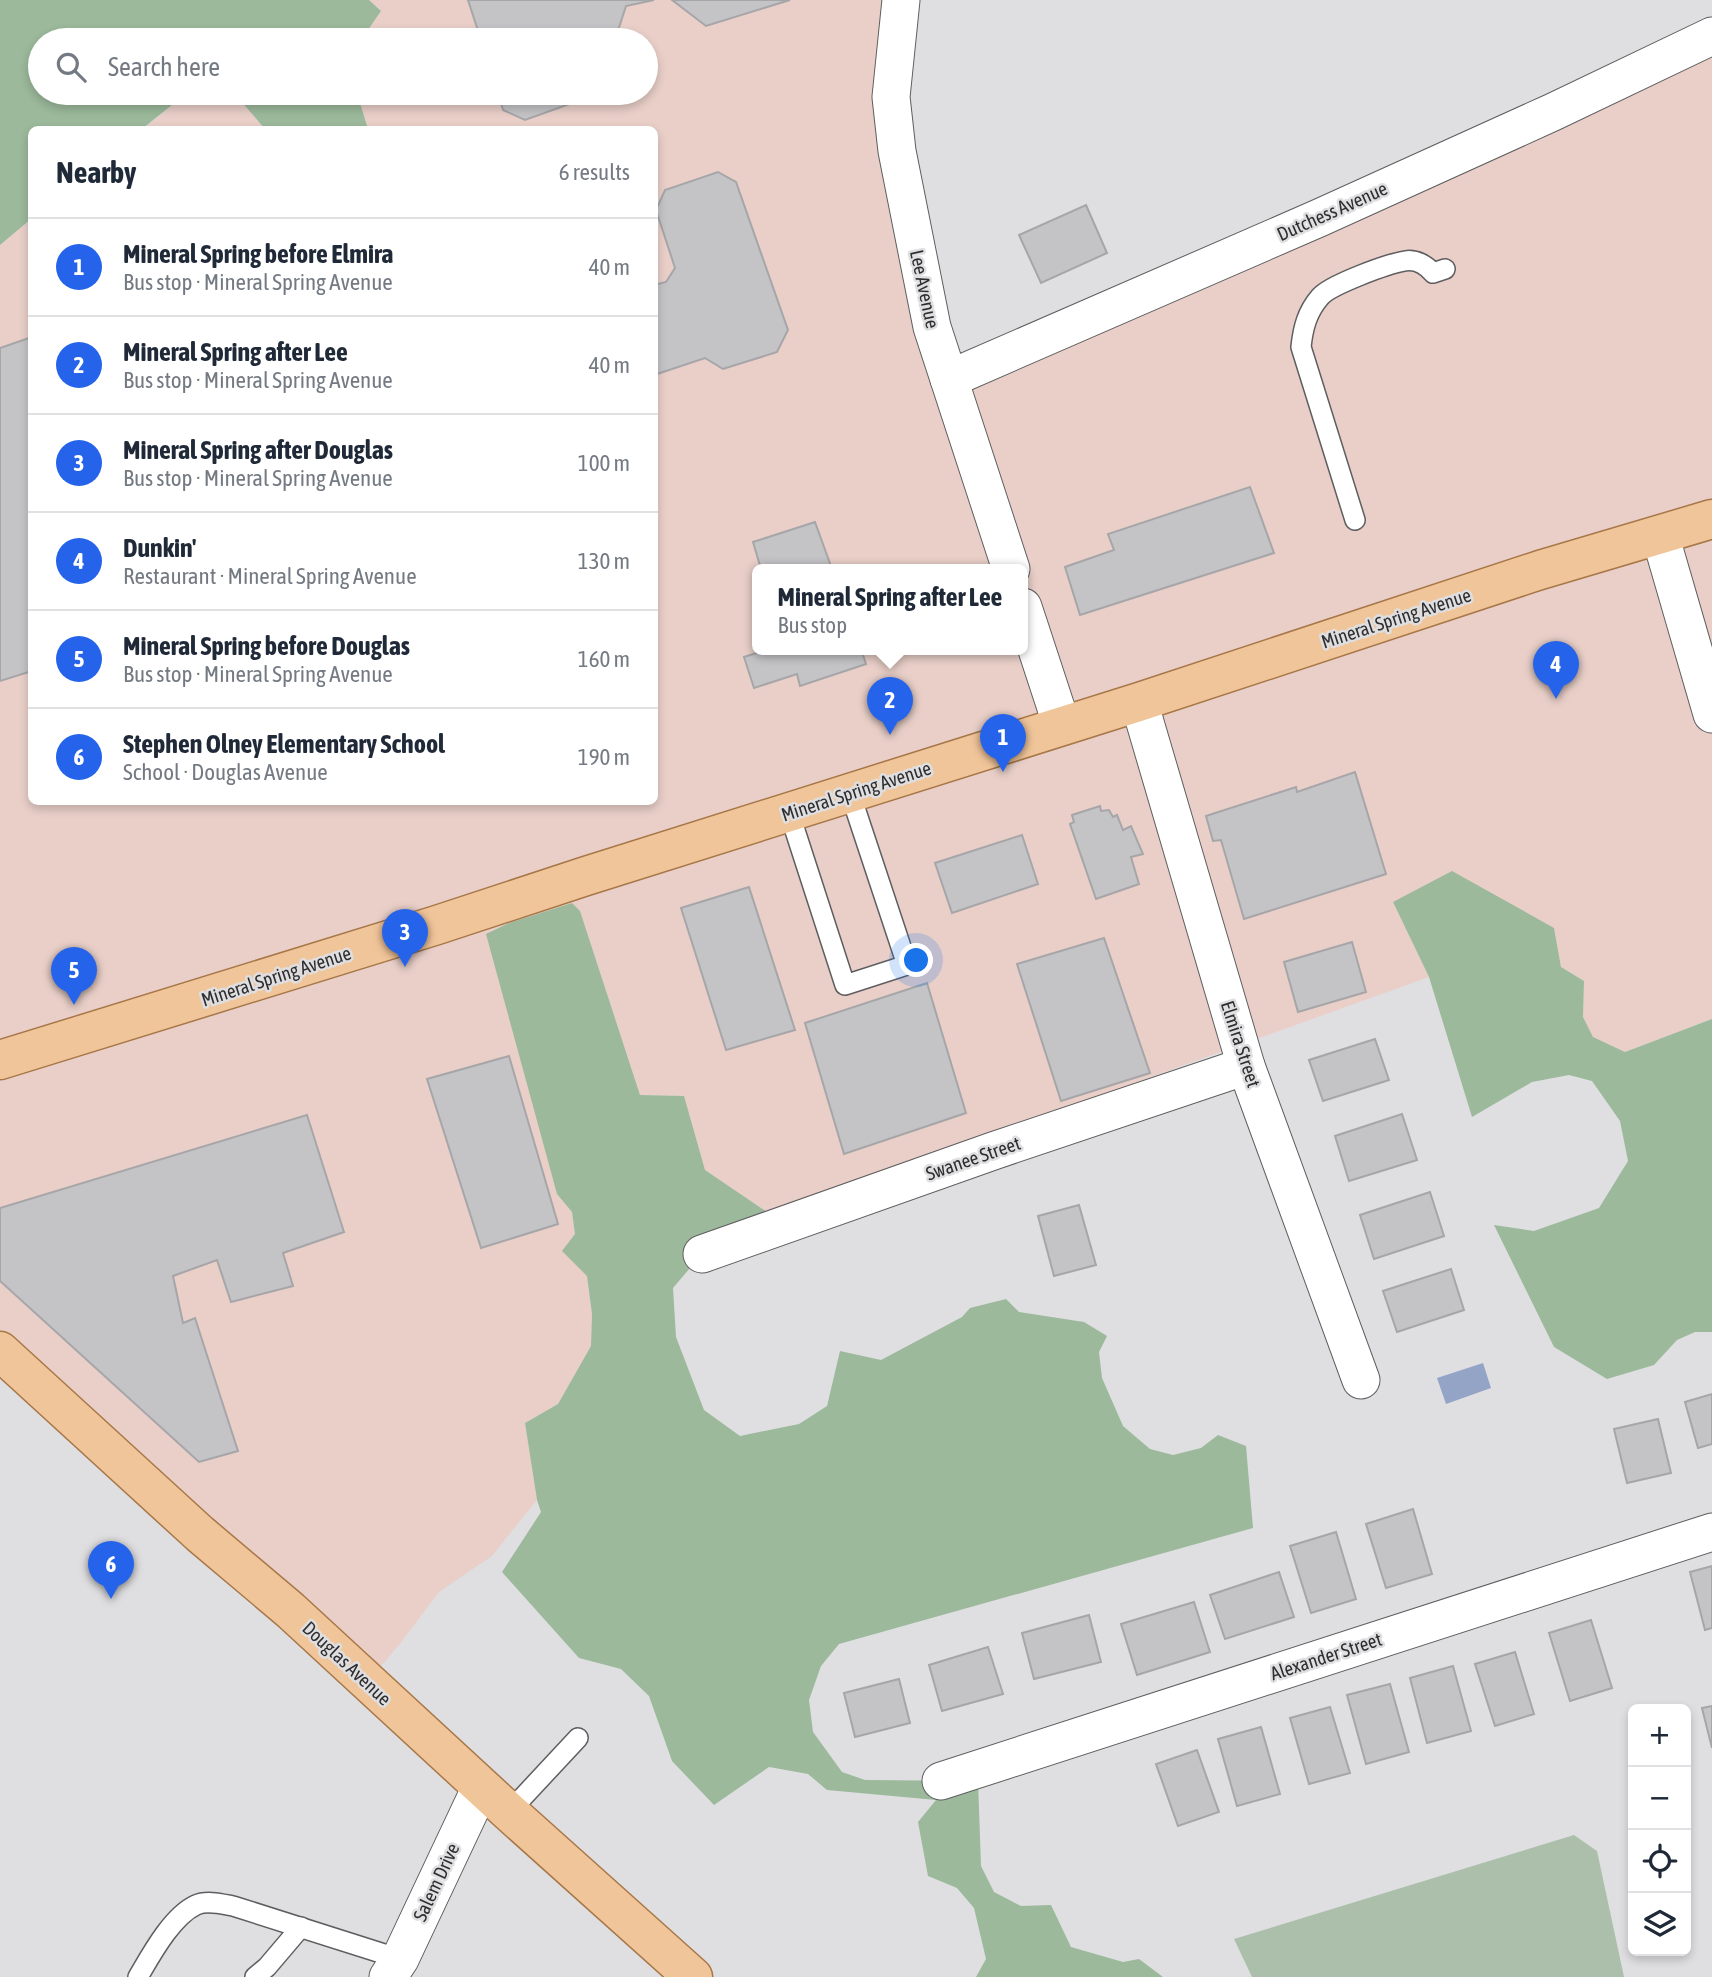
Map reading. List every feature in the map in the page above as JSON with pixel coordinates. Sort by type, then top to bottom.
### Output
[{"type":"main road","name":"Mineral Spring Avenue","points":[[0,1060],[200,1000],[1139,702],[1552,567],[1712,519]]},
{"type":"main road","name":"Douglas Avenue","points":[[0,1351],[200,1534],[290,1610],[692,1977]]},
{"type":"street","name":"Lee Avenue","points":[[901,0],[891,97],[897,151],[932,327],[1009,564]]},
{"type":"street","name":"Dutchess Avenue","points":[[949,379],[1553,112],[1712,36]]},
{"type":"street","points":[[1660,535],[1712,714]]},
{"type":"street","points":[[1028,622],[1062,726]]},
{"type":"street","name":"Elmira Street","points":[[1139,702],[1246,1066],[1361,1380]]},
{"type":"street","name":"Swanee Street","points":[[702,1254],[993,1151],[1246,1066]]},
{"type":"street","name":"Alexander Street","points":[[941,1781],[1712,1532]]},
{"type":"street","name":"Salem Drive","points":[[394,1968],[481,1787]]},
{"type":"lane","points":[[1354,520],[1301,347],[1308,312],[1321,295],[1335,285],[1406,261],[1428,266],[1433,273],[1445,269]]},
{"type":"lane","points":[[789,812],[845,985],[907,965],[850,793]]},
{"type":"lane","points":[[509,1812],[578,1738]]},
{"type":"lane","points":[[138,1977],[171,1926],[196,1905],[214,1902],[301,1927],[394,1968]]},
{"type":"lane","points":[[255,1977],[268,1967],[301,1927]]},
{"type":"shaded area","points":[[369,0],[894,0],[938,367],[1712,54],[1712,1019],[1625,1052],[1593,1037],[1583,1017],[1584,981],[1561,967],[1554,928],[1393,902],[1429,977],[770,1214],[705,1170],[684,1096],[640,1095],[580,911],[572,904],[557,1194],[572,1212],[587,1276],[592,1314],[591,1346],[558,1404],[525,1423],[537,1500],[492,1556],[439,1592],[361,1689],[0,1356],[0,245],[28,222],[28,805],[658,805],[658,126],[367,126],[361,105],[658,105],[658,28],[369,28],[381,11]]},
{"type":"shaded area","points":[[172,105],[244,105],[262,126],[147,126]]},
{"type":"green space","points":[[0,0],[369,0],[381,11],[369,28],[28,28],[28,105],[172,105],[146,126],[28,126],[28,222],[0,245]]},
{"type":"green space","points":[[244,105],[361,105],[367,126],[262,126]]},
{"type":"green space","points":[[1452,871],[1554,928],[1561,967],[1584,981],[1583,1017],[1593,1037],[1625,1052],[1712,1019],[1712,1332],[1695,1332],[1677,1340],[1654,1365],[1607,1379],[1554,1347],[1494,1225],[1534,1231],[1599,1208],[1628,1161],[1620,1121],[1592,1081],[1569,1075],[1532,1082],[1472,1117],[1429,977],[1393,902]]},
{"type":"green space","points":[[572,903],[580,911],[640,1095],[684,1096],[705,1170],[770,1214],[702,1254],[673,1288],[676,1337],[704,1410],[740,1436],[799,1424],[827,1406],[840,1351],[881,1360],[962,1317],[970,1308],[1006,1299],[1019,1312],[1084,1322],[1107,1336],[1099,1352],[1102,1378],[1123,1426],[1150,1449],[1173,1455],[1201,1448],[1218,1435],[1246,1446],[1253,1528],[839,1644],[821,1666],[809,1700],[813,1732],[842,1772],[865,1780],[978,1781],[981,1866],[994,1892],[1021,1906],[1051,1905],[1071,1947],[1123,1962],[1139,1959],[1163,1977],[976,1977],[986,1959],[974,1908],[957,1888],[928,1876],[918,1822],[936,1800],[827,1790],[808,1774],[769,1767],[714,1805],[672,1761],[649,1696],[621,1669],[579,1658],[502,1572],[541,1512],[525,1423],[558,1404],[591,1346],[592,1314],[587,1276],[562,1251],[575,1234],[572,1212],[557,1194],[486,934],[509,923]]},
{"type":"green space","points":[[1574,1835],[1597,1851],[1624,1977],[1252,1977],[1234,1939]]},
{"type":"water","points":[[1483,1363],[1491,1388],[1446,1404],[1437,1378]]},
{"type":"building","points":[[468,0],[654,0],[626,6],[619,28],[477,28]]},
{"type":"building","points":[[672,0],[790,0],[706,26]]},
{"type":"building","points":[[502,105],[567,105],[525,120],[503,110]]},
{"type":"building","points":[[718,172],[736,182],[788,330],[777,352],[723,369],[705,358],[658,374],[658,284],[666,282],[675,268],[658,216],[658,206],[665,190]]},
{"type":"building","points":[[1086,205],[1107,253],[1041,283],[1019,235]]},
{"type":"building","points":[[28,338],[28,672],[0,681],[0,348]]},
{"type":"building","points":[[1250,487],[1274,553],[1080,615],[1065,567],[1114,550],[1108,534]]},
{"type":"building","points":[[815,522],[830,564],[760,564],[753,542]]},
{"type":"building","points":[[752,654],[863,655],[866,664],[800,686],[797,674],[754,688],[744,657]]},
{"type":"building","points":[[1355,772],[1386,874],[1244,919],[1221,840],[1213,841],[1206,816],[1296,787],[1297,792]]},
{"type":"building","points":[[1100,806],[1101,811],[1109,810],[1113,817],[1117,815],[1123,830],[1131,826],[1143,854],[1131,857],[1139,884],[1096,899],[1070,824],[1074,822],[1072,815]]},
{"type":"building","points":[[1022,835],[1038,884],[952,913],[935,863]]},
{"type":"building","points":[[749,887],[795,1030],[726,1050],[681,908]]},
{"type":"building","points":[[1104,938],[1150,1073],[1061,1101],[1017,964]]},
{"type":"building","points":[[1352,942],[1366,992],[1298,1012],[1284,962]]},
{"type":"building","points":[[927,983],[966,1113],[844,1154],[805,1023]]},
{"type":"building","points":[[1375,1039],[1389,1080],[1323,1101],[1309,1060]]},
{"type":"building","points":[[509,1056],[558,1224],[481,1248],[427,1079]]},
{"type":"building","points":[[1402,1114],[1417,1160],[1349,1181],[1335,1136]]},
{"type":"building","points":[[307,1115],[344,1232],[283,1253],[293,1286],[231,1302],[217,1260],[173,1276],[183,1323],[195,1318],[238,1451],[199,1462],[0,1281],[0,1208]]},
{"type":"building","points":[[1430,1192],[1444,1236],[1374,1259],[1360,1215]]},
{"type":"building","points":[[1079,1205],[1096,1265],[1054,1276],[1038,1216]]},
{"type":"building","points":[[1451,1269],[1464,1310],[1397,1332],[1383,1291]]},
{"type":"building","points":[[1712,1394],[1712,1444],[1698,1448],[1685,1402]]},
{"type":"building","points":[[1658,1419],[1671,1473],[1627,1483],[1614,1429]]},
{"type":"building","points":[[1413,1509],[1432,1574],[1386,1588],[1366,1524]]},
{"type":"building","points":[[1336,1532],[1356,1599],[1311,1613],[1290,1546]]},
{"type":"building","points":[[1712,1566],[1712,1628],[1705,1630],[1690,1572]]},
{"type":"building","points":[[1279,1572],[1294,1617],[1225,1639],[1210,1595]]},
{"type":"building","points":[[1194,1602],[1210,1652],[1137,1675],[1121,1624]]},
{"type":"building","points":[[1089,1615],[1101,1662],[1034,1679],[1022,1633]]},
{"type":"building","points":[[1591,1620],[1612,1688],[1570,1701],[1549,1633]]},
{"type":"building","points":[[988,1647],[1003,1694],[942,1711],[929,1665]]},
{"type":"building","points":[[1515,1652],[1534,1714],[1495,1726],[1475,1664]]},
{"type":"building","points":[[1453,1666],[1471,1731],[1427,1743],[1410,1678]]},
{"type":"building","points":[[899,1679],[910,1723],[855,1737],[844,1693]]},
{"type":"building","points":[[1390,1684],[1409,1752],[1366,1764],[1347,1695]]},
{"type":"building","points":[[1712,1706],[1712,1748],[1702,1708]]},
{"type":"building","points":[[1330,1707],[1350,1773],[1309,1784],[1290,1718]]},
{"type":"building","points":[[1261,1727],[1280,1794],[1237,1806],[1218,1739]]},
{"type":"building","points":[[1197,1750],[1219,1812],[1178,1826],[1156,1764]]},
{"type":"place","name":"Dunkin'","points":[[1556,699]]},
{"type":"place","name":"Mineral Spring after Lee","points":[[890,735]]},
{"type":"place","name":"Mineral Spring before Elmira","points":[[1003,772]]},
{"type":"place","name":"Mineral Spring after Douglas","points":[[405,967]]},
{"type":"place","name":"Mineral Spring before Douglas","points":[[74,1005]]},
{"type":"place","name":"Stephen Olney Elementary School","points":[[111,1599]]}]
